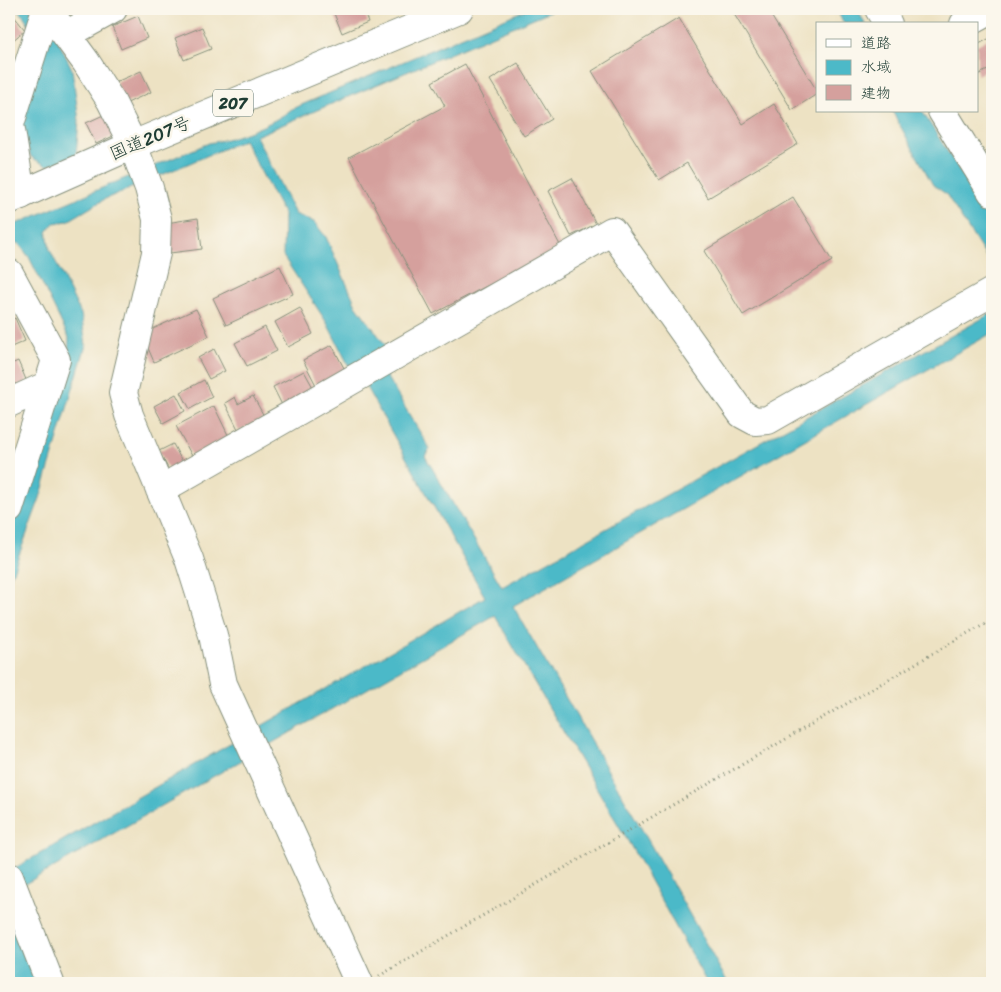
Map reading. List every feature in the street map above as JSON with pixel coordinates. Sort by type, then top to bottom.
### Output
[{"type":"main road","points":[[46,9],[111,101],[140,166],[157,219],[156,253],[123,393],[129,415],[189,559],[213,635],[223,684],[257,758],[367,981]]},
{"type":"main road","points":[[15,197],[10,124],[46,9]]},
{"type":"main road","points":[[66,35],[113,9]]},
{"type":"main road","name":"国道207号","points":[[15,197],[140,166],[457,9]]},
{"type":"main road","points":[[879,9],[887,22]]},
{"type":"main road","points":[[943,112],[992,192]]},
{"type":"main road","points":[[160,490],[612,231],[742,414],[755,421],[768,420],[992,292]]},
{"type":"main road","points":[[9,509],[56,360],[12,286]]},
{"type":"main road","points":[[9,403],[48,385]]},
{"type":"main road","points":[[9,877],[50,983]]},
{"type":"path","points":[[367,981],[643,823],[992,619]]},
{"type":"water","points":[[18,9],[36,9],[54,32],[72,69],[79,121],[76,155],[47,166],[31,157],[20,125],[44,51]]},
{"type":"water","points":[[527,9],[555,9],[256,136],[295,214],[314,222],[326,237],[356,305],[386,346],[386,376],[430,449],[425,456],[502,587],[992,313],[992,333],[513,606],[728,983],[707,983],[632,848],[495,616],[23,885],[15,868],[485,597],[366,387],[352,372],[327,323],[283,256],[284,215],[244,140],[105,199],[68,221],[54,223],[47,232],[50,250],[81,314],[86,345],[40,498],[9,582],[9,532],[67,363],[69,338],[29,257],[18,243],[9,242],[9,227],[209,143],[252,130],[284,115],[292,109]]},
{"type":"water","points":[[836,9],[856,9],[865,22],[843,22]]},
{"type":"water","points":[[893,112],[923,112],[992,222],[992,266],[946,194],[933,185]]},
{"type":"water","points":[[9,909],[38,983],[9,983]]},
{"type":"building","points":[[338,9],[363,9],[368,22],[342,33],[333,11]]},
{"type":"building","points":[[731,9],[767,9],[816,89],[816,95],[792,110]]},
{"type":"building","points":[[9,10],[25,30],[11,42],[9,39]]},
{"type":"building","points":[[138,16],[147,38],[121,49],[112,27]]},
{"type":"building","points":[[679,18],[743,124],[774,104],[798,144],[708,198],[687,163],[659,180],[592,71]]},
{"type":"building","points":[[202,27],[211,49],[184,60],[175,38]]},
{"type":"building","points":[[992,37],[992,68],[978,75],[978,44]]},
{"type":"building","points":[[518,63],[552,119],[524,136],[490,80]]},
{"type":"building","points":[[465,64],[561,247],[433,314],[349,157],[445,106],[432,82]]},
{"type":"building","points":[[141,71],[151,92],[125,104],[116,82]]},
{"type":"building","points":[[112,111],[122,132],[96,144],[86,123]]},
{"type":"building","points":[[572,178],[596,224],[571,236],[548,191]]},
{"type":"building","points":[[793,197],[832,261],[743,315],[704,251]]},
{"type":"building","points":[[198,218],[202,249],[170,253],[166,223]]},
{"type":"building","points":[[280,266],[293,294],[226,325],[213,298]]},
{"type":"building","points":[[300,308],[313,334],[288,347],[275,322]]},
{"type":"building","points":[[196,309],[209,336],[154,362],[142,334]]},
{"type":"building","points":[[15,318],[25,341],[9,348],[9,321]]},
{"type":"building","points":[[265,327],[277,351],[247,366],[235,343]]},
{"type":"building","points":[[332,345],[346,372],[317,387],[303,360]]},
{"type":"building","points":[[214,349],[225,371],[209,379],[198,358]]},
{"type":"building","points":[[18,361],[27,382],[9,390],[9,365]]},
{"type":"building","points":[[304,371],[315,391],[283,407],[273,387]]},
{"type":"building","points":[[204,380],[212,397],[190,409],[181,392]]},
{"type":"building","points":[[176,394],[185,411],[163,423],[154,406]]},
{"type":"building","points":[[253,396],[265,418],[239,431],[225,403],[235,397],[238,404]]},
{"type":"building","points":[[214,406],[229,437],[192,456],[176,426]]},
{"type":"building","points":[[173,444],[185,467],[171,474],[159,451]]}]
